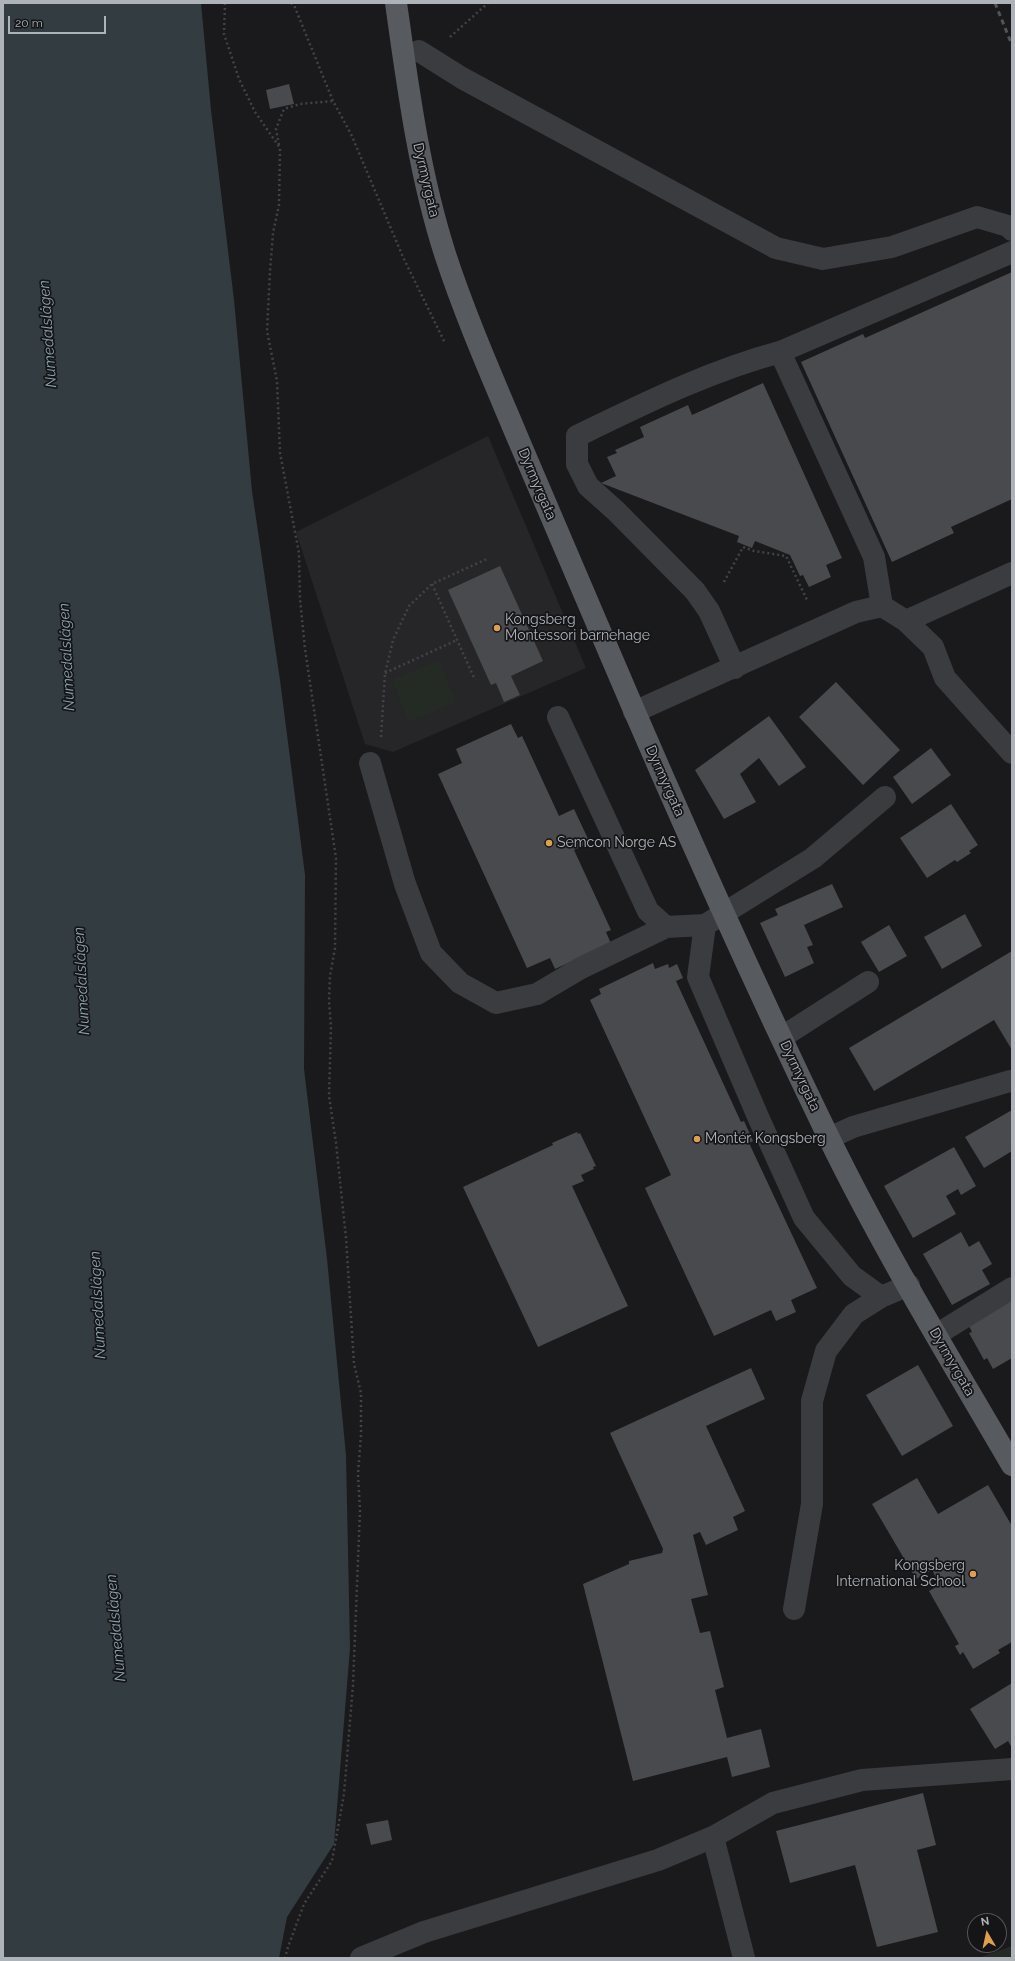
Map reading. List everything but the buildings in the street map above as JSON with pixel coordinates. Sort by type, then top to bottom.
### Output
[{"type":"main road","name":"Dyrmyrgata","points":[[396,3],[412,57],[414,130],[429,198],[446,255],[486,363],[634,712],[724,914],[829,1138],[936,1336],[1012,1465]]},
{"type":"street","points":[[412,57],[462,78],[776,248],[823,259],[892,247],[976,217],[1008,226],[1012,230]]},
{"type":"street","points":[[735,668],[709,611],[694,591],[616,511],[588,486],[577,464],[577,436],[675,390],[741,362],[780,352],[1012,252]]},
{"type":"street","points":[[780,352],[874,557],[882,606]]},
{"type":"street","points":[[906,621],[1012,573]]},
{"type":"street","points":[[634,712],[735,668],[856,612],[882,606],[906,621],[933,647],[945,678],[1012,753]]},
{"type":"street","points":[[558,717],[648,911],[666,927]]},
{"type":"street","points":[[370,763],[405,884],[431,953],[460,983],[496,1003],[537,994],[581,968],[666,927],[705,925],[813,858],[885,797]]},
{"type":"street","points":[[705,925],[698,977],[759,1119],[804,1218],[852,1276],[881,1297]]},
{"type":"street","points":[[782,1037],[868,982]]},
{"type":"street","points":[[829,1138],[853,1127],[1010,1081]]},
{"type":"street","points":[[794,1609],[812,1504],[812,1401],[826,1351],[854,1314],[881,1297],[909,1285]]},
{"type":"street","points":[[936,1336],[1012,1288]]},
{"type":"street","points":[[361,1958],[424,1932],[658,1860],[713,1837],[773,1803],[862,1780],[1012,1769]]},
{"type":"street","points":[[713,1837],[744,1958]]},
{"type":"path","points":[[225,3],[224,34],[239,79],[255,112],[280,148]]},
{"type":"path","points":[[291,3],[294,5],[332,101],[351,134],[403,257],[448,348]]},
{"type":"path","points":[[285,1958],[304,1904],[332,1861],[344,1794],[353,1685],[360,1510],[358,1474],[361,1435],[361,1393],[354,1364],[346,1238],[336,1143],[329,1096],[331,1027],[329,1001],[330,976],[336,948],[336,858],[305,649],[300,599],[299,553],[280,453],[277,381],[267,331],[270,270],[279,205],[280,148],[276,129],[284,109],[300,104],[332,101]]},
{"type":"path","points":[[709,611],[743,547],[754,552],[786,556],[821,628]]},
{"type":"path","points":[[370,763],[380,739],[385,674],[393,640],[409,606],[432,584],[489,558]]},
{"type":"path","points":[[432,584],[475,680]]},
{"type":"path","points":[[385,674],[457,640]]},
{"type":"shaded area","points":[[488,436],[586,668],[393,752],[365,744],[296,532]]},
{"type":"shaded area","points":[[439,660],[456,702],[409,722],[392,680]]},
{"type":"shaded area","points":[[1012,1946],[1012,1958],[978,1958],[992,1953],[1007,1953],[1007,1948]]},
{"type":"water","name":"Numedalslågen","points":[[3,3],[201,3],[211,110],[234,300],[252,491],[280,680],[305,875],[304,1069],[327,1259],[346,1455],[350,1648],[334,1844],[287,1917],[279,1958],[3,1958]]},
{"type":"railway","points":[[995,3],[1012,45]]},
{"type":"place","name":"Kongsberg Montessori barnehage","points":[[497,628]]},
{"type":"place","name":"Semcon Norge AS","points":[[549,843]]},
{"type":"place","name":"Montér Kongsberg","points":[[697,1139]]},
{"type":"place","name":"Kongsberg International School","points":[[973,1574]]}]
